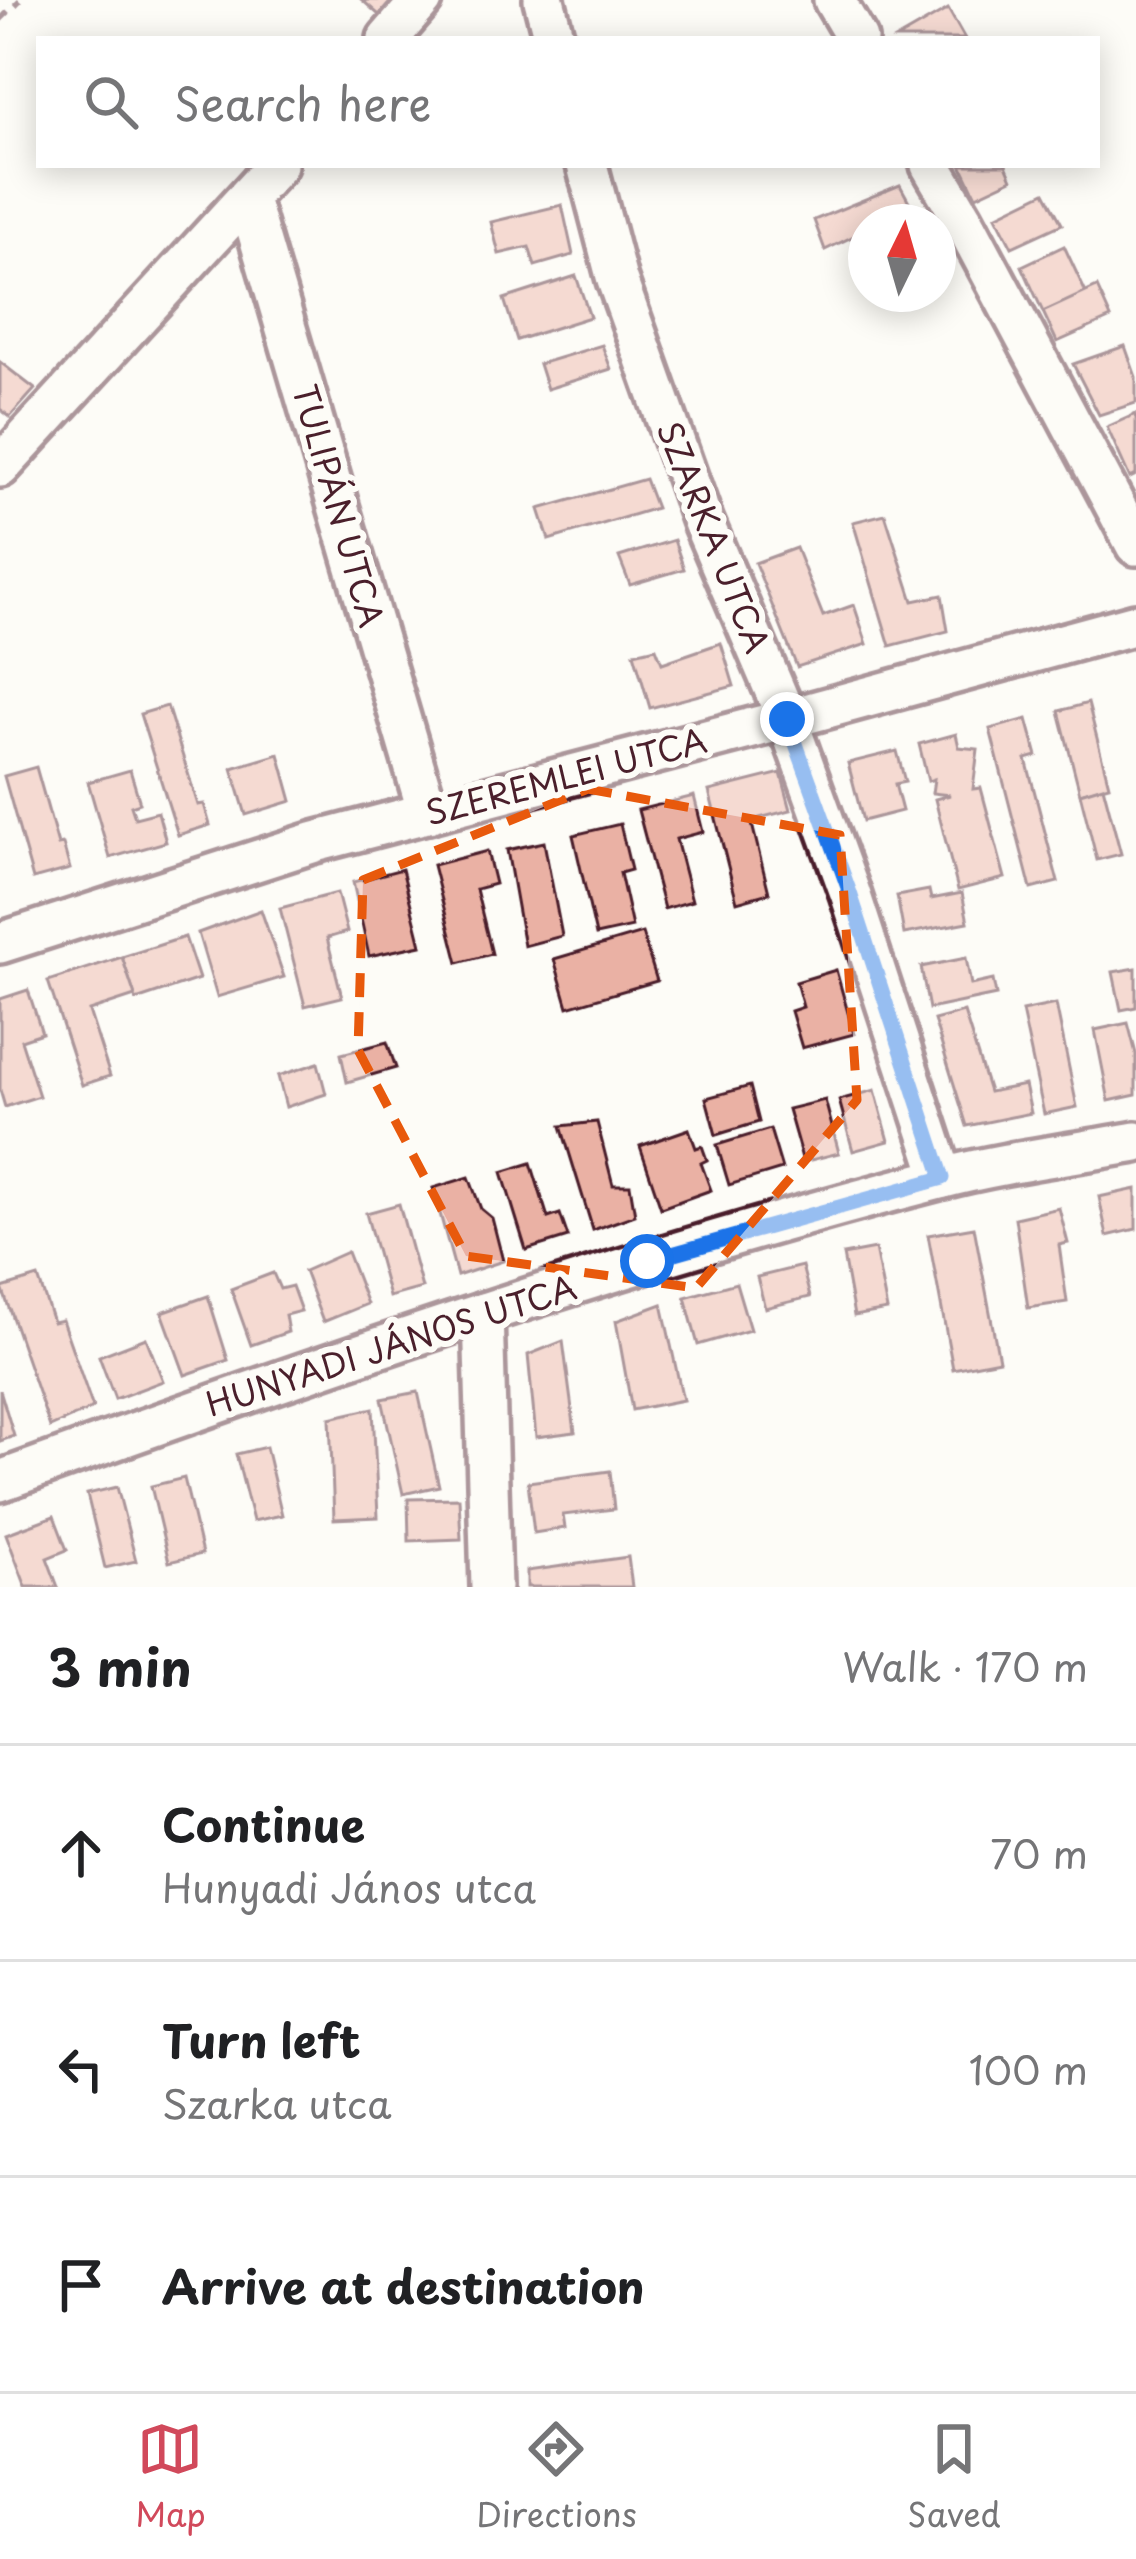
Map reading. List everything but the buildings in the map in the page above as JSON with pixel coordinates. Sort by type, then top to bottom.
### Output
[{"type":"street","points":[[391,36],[422,0]]},
{"type":"street","points":[[544,0],[553,36]]},
{"type":"street","points":[[834,0],[855,36]]},
{"type":"street","points":[[0,467],[275,168]]},
{"type":"street","name":"SZARKA UTCA","points":[[588,168],[616,280],[704,522],[787,719],[850,893],[943,1178]]},
{"type":"street","points":[[933,168],[1136,545]]},
{"type":"street","name":"TULIPÁN UTCA","points":[[248,199],[428,813]]},
{"type":"street","name":"SZEREMLEI UTCA","points":[[0,943],[314,842],[1136,624]]},
{"type":"street","name":"HUNYADI JÁNOS UTCA","points":[[0,1480],[305,1370],[647,1261],[943,1178],[1136,1142]]},
{"type":"street","points":[[483,1313],[491,1587]]},
{"type":"path","points":[[0,20],[20,0]]},
{"type":"highlighted area","points":[[588,789],[840,835],[857,1100],[696,1288],[466,1256],[358,1050],[363,880]]},
{"type":"route","points":[[647,1261],[943,1178],[850,893],[787,719]]}]
